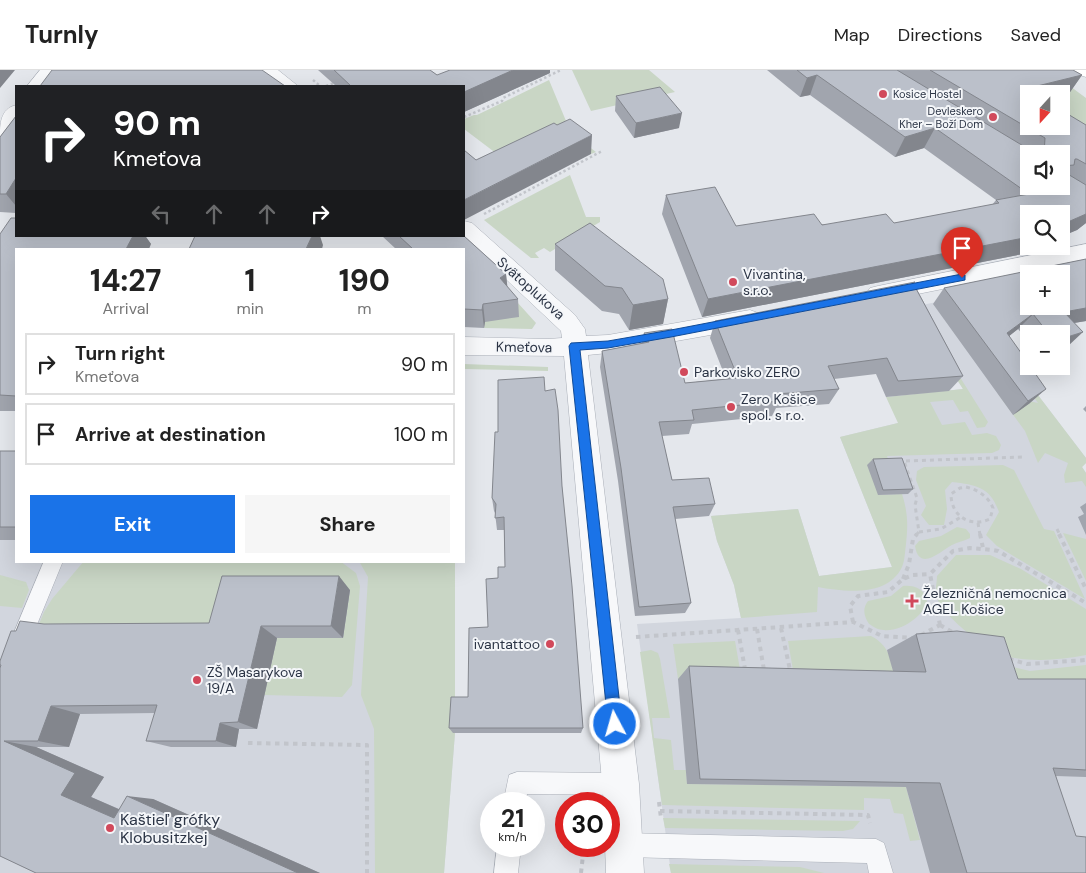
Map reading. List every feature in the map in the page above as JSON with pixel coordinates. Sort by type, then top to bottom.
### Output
[{"type":"street","points":[[37,85],[49,70]]},
{"type":"street","points":[[267,70],[288,85]]},
{"type":"street","points":[[1082,70],[1086,72]]},
{"type":"street","points":[[0,132],[15,112]]},
{"type":"street","name":"Svätoplukova","points":[[474,221],[573,329],[621,784],[624,865]]},
{"type":"street","points":[[854,298],[1086,252]]},
{"type":"street","name":"Kmeťova","points":[[465,346],[548,348],[608,344],[769,315]]},
{"type":"lane","points":[[12,661],[53,563]]},
{"type":"lane","points":[[516,792],[517,783],[621,784]]},
{"type":"lane","points":[[506,873],[508,857]]},
{"type":"lane","points":[[624,865],[878,862]]},
{"type":"path","points":[[465,116],[474,112],[480,112],[502,101],[503,98],[561,70]]},
{"type":"path","points":[[329,85],[343,80]]},
{"type":"path","points":[[474,221],[602,151]]},
{"type":"path","points":[[920,532],[915,505],[917,498],[904,461],[1023,457]]},
{"type":"path","points":[[960,488],[973,489],[986,497],[993,509],[990,519],[978,523],[966,521],[961,517],[951,506],[951,494],[960,488]]},
{"type":"path","points":[[903,579],[909,564],[913,539],[920,532],[936,531],[948,527],[961,517]]},
{"type":"path","points":[[978,523],[983,548]]},
{"type":"path","points":[[1057,529],[1086,589]]},
{"type":"path","points":[[940,624],[934,630],[913,638],[887,638],[864,629],[854,622],[850,614],[850,606],[858,596],[888,592],[903,579],[913,575],[930,574],[953,551],[983,548],[998,551],[1086,603]]},
{"type":"path","points":[[930,574],[930,590],[938,610],[940,624]]},
{"type":"path","points":[[639,637],[854,622]]},
{"type":"path","points":[[940,624],[961,637]]},
{"type":"path","points":[[781,628],[790,670],[781,670]]},
{"type":"path","points":[[757,629],[764,670]]},
{"type":"path","points":[[738,630],[745,669],[773,670]]},
{"type":"path","points":[[1002,658],[1027,664],[1086,660]]},
{"type":"path","points":[[248,743],[367,744],[367,873]]},
{"type":"path","points":[[660,811],[868,814],[878,862]]},
{"type":"path","points":[[581,873],[583,857]]},
{"type":"shaded area","name":"Železničná nemocnica AGEL Košice","points":[[963,297],[1020,372],[1020,375],[1023,375],[1086,458],[1086,463],[1082,467],[1086,473],[1086,873],[671,873],[637,624],[741,618],[734,585],[717,541],[711,516],[798,509],[819,576],[892,567],[840,437],[898,423],[915,394],[963,389],[911,307]]},
{"type":"shaded area","points":[[0,453],[15,454],[15,563],[455,563],[455,733],[444,873],[0,873]]},
{"type":"green space","points":[[572,70],[649,70],[675,92],[591,111]]},
{"type":"green space","points":[[1048,70],[1068,85],[1059,85]]},
{"type":"green space","points":[[549,80],[571,133],[596,152],[591,154],[501,157],[465,130],[465,119],[477,115]]},
{"type":"green space","points":[[1070,86],[1086,98],[1086,160],[1070,130]]},
{"type":"green space","points":[[570,175],[586,217],[600,217],[600,222],[550,252],[544,248],[535,253],[539,258],[531,258],[484,220]]},
{"type":"green space","points":[[508,292],[536,323],[532,329],[484,328],[485,321]]},
{"type":"green space","points":[[960,297],[963,297],[1020,372],[1020,375],[1023,375],[1086,458],[1086,463],[1082,467],[1086,473],[1086,487],[1082,481],[1065,483],[1064,475],[1068,463],[1045,453],[1038,463],[1025,431],[998,394],[1038,403]]},
{"type":"green space","points":[[910,307],[928,326],[988,422],[985,427],[977,428],[968,411],[960,412],[953,400],[930,402],[942,425],[965,422],[972,435],[987,433],[996,436],[1001,445],[999,450],[992,453],[887,456],[890,464],[878,495],[902,494],[907,519],[904,561],[895,577],[876,588],[865,590],[853,591],[818,587],[817,612],[741,618],[734,585],[717,541],[711,516],[798,509],[819,576],[892,567],[840,437],[898,423],[886,397],[963,389]]},
{"type":"green space","points":[[465,364],[548,367],[548,371],[465,369]]},
{"type":"green space","points":[[1003,465],[1014,470],[1044,529],[1054,531],[1085,599],[997,546],[986,535],[999,512],[991,497],[982,489],[969,484],[952,482],[945,490],[947,509],[944,525],[929,525],[921,515],[926,506],[916,480],[917,471],[924,467]]},
{"type":"green space","points":[[957,527],[966,529],[970,534],[970,538],[952,545],[931,558],[921,558],[917,554],[915,546],[919,541],[941,536]]},
{"type":"green space","points":[[1063,533],[1086,539],[1086,581]]},
{"type":"green space","points":[[956,555],[990,555],[1021,569],[1086,609],[1086,655],[1048,660],[1028,660],[1000,654],[978,641],[956,623],[947,613],[936,595],[937,576]]},
{"type":"green space","points":[[82,563],[343,563],[356,573],[360,586],[352,685],[342,697],[264,695],[277,638],[343,638],[350,590],[228,635],[23,663],[44,612],[52,599]]},
{"type":"green space","points":[[360,563],[455,563],[455,733],[444,873],[375,873],[374,729],[361,695],[368,577]]},
{"type":"green space","points":[[0,575],[26,582],[29,590],[22,608],[0,606]]},
{"type":"green space","points":[[903,586],[915,587],[924,594],[927,602],[921,613],[897,629],[882,630],[869,624],[864,612],[868,601],[891,596]]},
{"type":"green space","points":[[871,636],[878,640],[887,650],[896,684],[795,682],[788,641]]},
{"type":"green space","points":[[735,641],[742,681],[678,679],[673,644]]},
{"type":"green space","points":[[651,650],[658,653],[660,659],[670,718],[652,718],[654,738],[671,740],[674,770],[686,770],[687,784],[906,787],[920,840],[910,841],[903,814],[894,813],[890,799],[864,798],[864,810],[662,805],[640,652]]},
{"type":"green space","points":[[995,663],[1030,671],[1086,665],[1086,692],[1017,691]]},
{"type":"green space","points":[[663,818],[860,821],[853,829],[843,831],[665,828]]},
{"type":"green space","points":[[669,864],[800,867],[824,873],[671,873]]},
{"type":"building","points":[[52,70],[262,70],[284,85],[41,85]]},
{"type":"building","points":[[334,70],[430,70],[437,75],[450,70],[513,70],[465,92],[465,85],[350,85]]},
{"type":"building","points":[[797,70],[897,70],[1022,145],[1020,145],[1020,188],[935,128],[905,137],[817,75],[807,78]]},
{"type":"building","points":[[930,70],[1073,70],[1082,75],[1041,85],[1020,85],[1020,123]]},
{"type":"building","points":[[660,87],[682,113],[636,123],[616,96]]},
{"type":"building","points":[[1070,115],[1086,125],[1086,164],[1075,159],[1074,165],[1070,165],[1070,145],[1045,145],[1045,138],[1040,135],[1070,135]]},
{"type":"building","points":[[15,117],[15,180],[6,194],[0,194],[0,137]]},
{"type":"building","points":[[570,119],[592,135],[465,199],[465,151],[476,160],[554,123],[557,125]]},
{"type":"building","points":[[1070,175],[1086,185],[1086,214],[1070,221],[1070,205],[1020,205],[1020,239],[708,299],[666,195],[715,187],[736,226],[814,214],[822,225],[886,214],[894,223],[999,203],[996,200],[1024,195],[1070,195]]},
{"type":"building","points":[[11,218],[15,218],[15,237],[132,237],[127,248],[15,248],[15,396],[0,395],[0,234]]},
{"type":"building","points":[[590,223],[663,279],[668,299],[633,305],[622,288],[605,286],[555,244]]},
{"type":"building","points":[[195,237],[312,237],[306,248],[189,248]]},
{"type":"building","points":[[400,237],[465,237],[506,274],[500,278],[518,299],[483,304],[482,310],[465,309],[465,248],[412,248]]},
{"type":"building","points":[[1086,259],[1086,308],[1070,311],[1070,265],[1057,265]]},
{"type":"building","points":[[1020,272],[1020,315],[1032,315],[1007,333],[1020,351],[1020,375],[1036,375],[1046,389],[1028,401],[944,288]]},
{"type":"building","points":[[915,282],[913,283],[963,376],[898,381],[887,358],[828,366],[839,389],[777,394],[780,401],[692,410],[694,420],[659,422],[672,480],[709,478],[715,504],[673,507],[691,603],[639,607],[621,468],[602,351],[649,342],[644,333],[672,329],[685,383],[738,378],[715,321]]},
{"type":"building","points":[[1034,315],[1067,315],[1083,332],[1070,336],[1070,325],[1042,325]]},
{"type":"building","points":[[544,377],[545,391],[555,389],[558,410],[562,486],[583,728],[449,728],[451,697],[468,697],[469,628],[488,627],[486,579],[498,578],[498,567],[505,567],[504,517],[495,518],[496,504],[492,498],[495,432],[498,432],[498,380]]},
{"type":"building","points":[[0,451],[15,451],[15,527],[0,527]]},
{"type":"building","points":[[902,458],[913,489],[883,490],[873,459]]},
{"type":"building","points":[[222,576],[339,576],[331,626],[261,626],[238,722],[220,723],[216,741],[146,741],[157,705],[51,706],[38,741],[4,741],[75,773],[61,795],[114,818],[127,796],[298,873],[36,873],[0,856],[0,661],[11,631],[16,631],[20,621],[44,624],[209,623]]},
{"type":"building","points":[[957,631],[1004,637],[1018,679],[1086,679],[1086,770],[1053,768],[1076,836],[1086,837],[1086,873],[967,873],[940,783],[700,779],[689,666],[926,672],[916,634]]},
{"type":"place","name":"Kosice Hostel","points":[[883,94]]},
{"type":"place","name":"Devleskero Kher – Boží Dom","points":[[993,117]]},
{"type":"place","name":"Vivantina, s.r.o.","points":[[733,282]]},
{"type":"place","name":"Parkovisko ZERO","points":[[684,372]]},
{"type":"place","name":"Zero Košice spol. s r.o.","points":[[731,407]]},
{"type":"place","name":"Železničná nemocnica AGEL Košice","points":[[912,601]]},
{"type":"place","name":"ivantattoo","points":[[550,644]]},
{"type":"place","name":"ZŠ Masarykova 19/A","points":[[197,680]]},
{"type":"place","name":"Kaštieľ grófky Klobusitzkej","points":[[110,828]]},
{"type":"route","points":[[615,724],[574,346],[608,344],[671,334],[962,278]]}]
